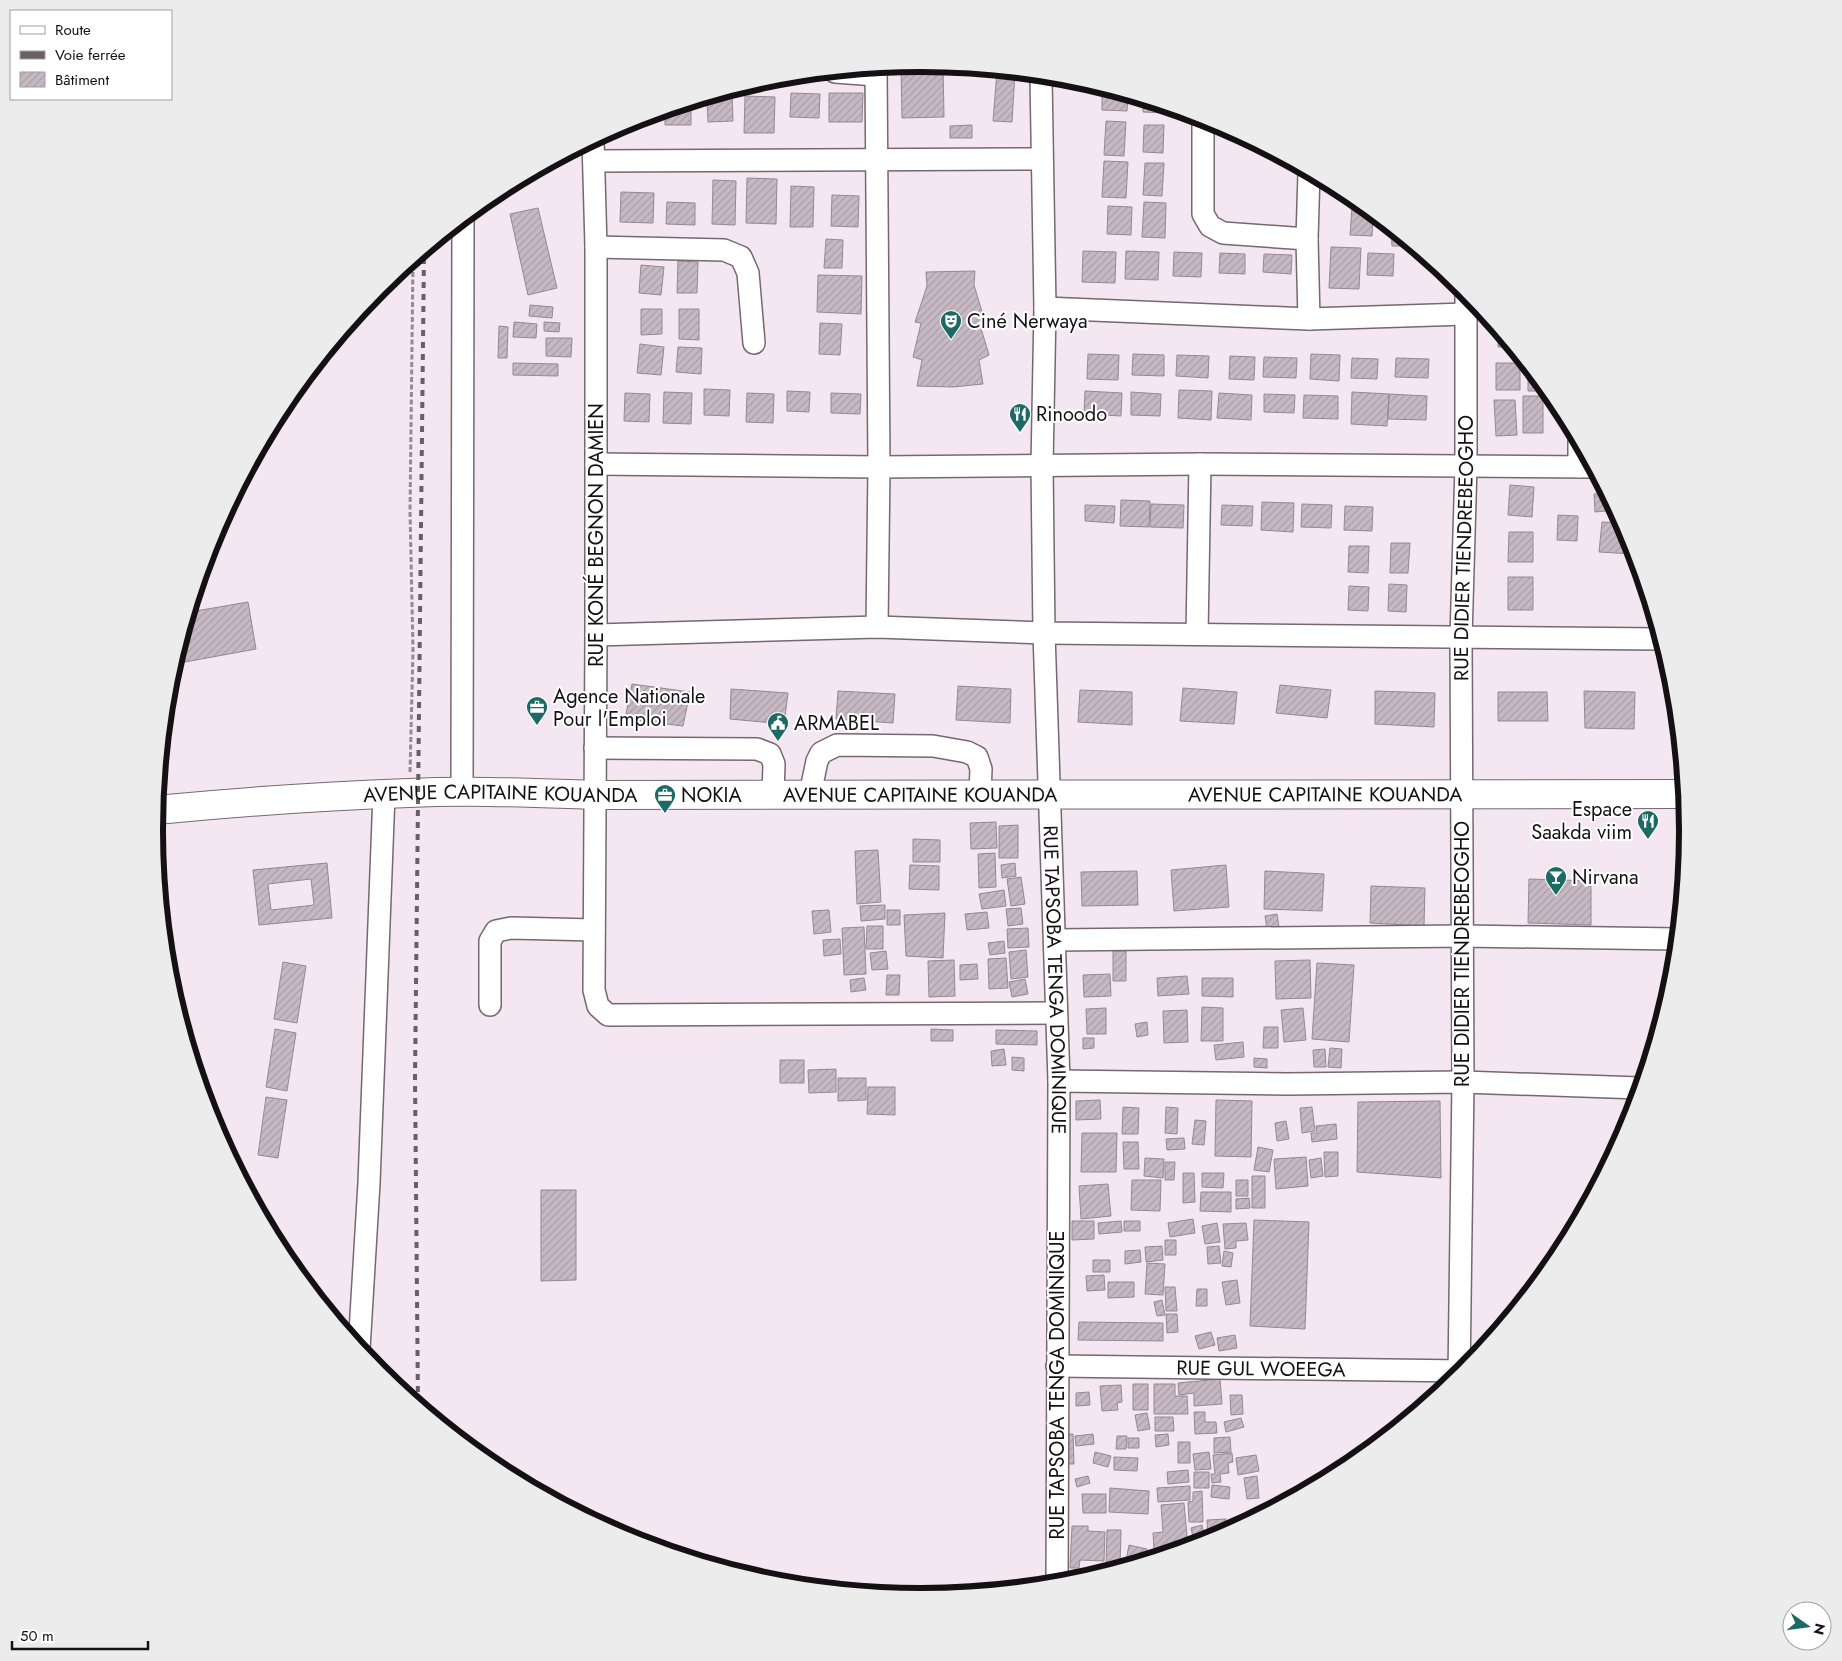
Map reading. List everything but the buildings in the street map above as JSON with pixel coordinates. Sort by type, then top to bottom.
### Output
[{"type":"street","points":[[876,74],[879,467],[876,627]]},
{"type":"street","name":"RUE TAPSOBA TENGA DOMINIQUE","points":[[1041,82],[1044,308],[1042,466],[1044,633],[1059,1081],[1057,1576]]},
{"type":"street","points":[[1203,127],[1203,214],[1210,226],[1222,233],[1307,239]]},
{"type":"street","points":[[593,151],[877,160],[1042,159]]},
{"type":"street","name":"RUE KONÉ BEGNON DAMIEN","points":[[593,151],[596,247],[594,990],[598,1006],[608,1015],[1056,1013]]},
{"type":"street","points":[[1309,179],[1307,239],[1309,319]]},
{"type":"street","points":[[462,792],[463,227]]},
{"type":"street","points":[[596,247],[724,250],[741,257],[748,273],[754,343]]},
{"type":"street","name":"RUE DIDIER TIENDREBEOGHO","points":[[1461,1362],[1463,936],[1461,638],[1466,466],[1466,305]]},
{"type":"street","points":[[1044,308],[1309,319],[1466,314]]},
{"type":"street","points":[[596,464],[879,467],[1200,464],[1585,467]]},
{"type":"street","points":[[1197,634],[1200,464]]},
{"type":"street","points":[[596,635],[876,627],[1044,633],[1654,639]]},
{"type":"street","points":[[810,794],[817,761],[821,753],[837,745],[933,746],[967,752],[978,757],[981,769],[980,794]]},
{"type":"street","points":[[595,748],[756,749],[770,754],[774,764],[773,794]]},
{"type":"street","name":"AVENUE CAPITAINE KOUANDA","points":[[164,809],[236,802],[397,793],[462,792],[594,795],[1678,794]]},
{"type":"street","points":[[360,1339],[369,1173],[397,793]]},
{"type":"street","points":[[490,1005],[490,941],[496,932],[511,928],[594,930]]},
{"type":"street","points":[[1055,940],[1463,936],[1671,939]]},
{"type":"street","points":[[1059,1081],[1287,1084],[1463,1082],[1634,1088]]},
{"type":"street","name":"RUE GUL WOEEGA","points":[[1057,1366],[1450,1373]]},
{"type":"path","points":[[397,793],[413,650],[410,511],[413,269]]},
{"type":"railway","points":[[418,1397],[415,1078],[424,259]]},
{"type":"place","name":"Ciné Nerwaya","points":[[951,340]]},
{"type":"place","name":"Rinoodo","points":[[1020,433]]},
{"type":"place","name":"Agence Nationale Pour l'Emploi","points":[[537,726]]},
{"type":"place","name":"ARMABEL","points":[[778,742]]},
{"type":"place","name":"NOKIA","points":[[665,814]]},
{"type":"place","name":"Espace Saakda viim","points":[[1648,840]]},
{"type":"place","name":"Nirvana","points":[[1556,896]]}]
